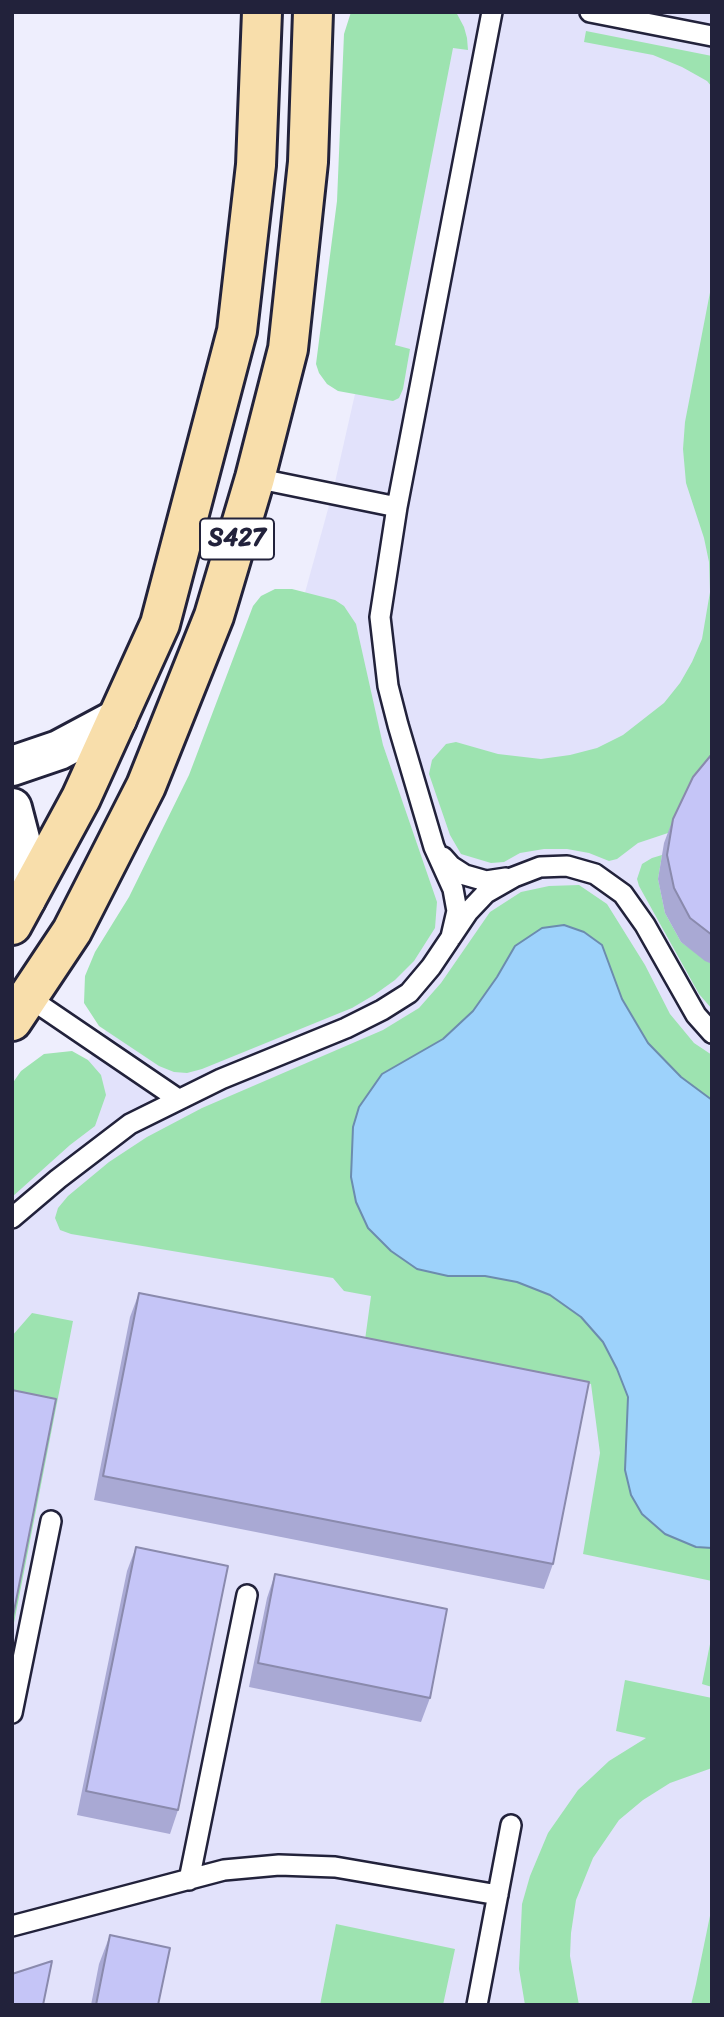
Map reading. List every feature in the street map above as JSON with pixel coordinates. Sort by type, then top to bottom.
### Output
[{"type":"main road","name":"S427","points":[[19,912],[80,799],[160,624],[237,331],[256,165],[262,12]]},
{"type":"main road","name":"S427","points":[[20,1009],[72,931],[146,786],[214,616],[255,478],[288,349],[308,162],[313,12]]},
{"type":"street","points":[[12,766],[60,750],[117,719]]},
{"type":"street","points":[[12,808],[24,854],[19,912]]},
{"type":"lane","points":[[451,937],[457,911],[453,889],[434,847],[388,686],[380,617],[397,507],[492,12]]},
{"type":"lane","points":[[590,12],[712,36]]},
{"type":"lane","points":[[255,478],[397,507]]},
{"type":"lane","points":[[434,847],[451,866],[465,875],[486,881],[514,877]]},
{"type":"lane","points":[[12,1218],[130,1124],[178,1099],[346,1028],[408,993],[431,967],[468,912],[486,893],[514,877],[540,867],[567,866],[595,874],[623,894],[645,925],[696,1015],[712,1032]]},
{"type":"lane","points":[[20,1009],[178,1099]]},
{"type":"lane","points":[[12,1713],[51,1521]]},
{"type":"lane","points":[[189,1880],[247,1595]]},
{"type":"lane","points":[[477,2005],[511,1825]]},
{"type":"lane","points":[[12,1926],[224,1870],[279,1866],[335,1867],[498,1895]]},
{"type":"shaded area","points":[[395,12],[712,12],[712,2005],[12,2005],[12,1161],[89,1060],[139,974],[301,607],[333,491],[355,394]]},
{"type":"green space","points":[[351,12],[456,12],[467,38],[468,50],[453,48],[395,345],[410,349],[403,389],[399,398],[393,401],[338,391],[327,384],[316,364],[337,201],[344,34]]},
{"type":"green space","points":[[586,31],[712,56],[712,87],[707,81],[682,67],[653,55],[584,42]]},
{"type":"green space","points":[[712,282],[712,767],[668,833],[638,843],[617,859],[609,861],[589,853],[567,849],[520,853],[504,862],[491,863],[461,854],[450,835],[429,774],[432,760],[446,744],[456,742],[498,754],[541,759],[597,748],[623,735],[664,703],[692,662],[702,639],[710,592],[709,562],[686,483],[683,449],[685,422]]},
{"type":"green space","points":[[275,589],[292,589],[335,600],[344,606],[356,624],[383,745],[437,902],[435,928],[414,961],[395,980],[352,1008],[202,1069],[187,1073],[174,1072],[159,1066],[99,1026],[84,1003],[85,976],[95,952],[129,897],[189,775],[253,606],[261,596]]},
{"type":"green space","points":[[662,855],[658,879],[665,913],[681,942],[712,964],[712,1009],[699,994],[639,886],[637,879],[642,864]]},
{"type":"green space","points":[[579,885],[607,904],[645,965],[670,1014],[694,1043],[712,1055],[712,1581],[583,1554],[600,1453],[591,1384],[365,1340],[371,1296],[344,1291],[333,1278],[71,1234],[60,1230],[55,1218],[58,1208],[68,1196],[109,1162],[147,1137],[202,1108],[383,1030],[419,1008],[441,983],[490,912],[521,892],[549,886]]},
{"type":"green space","points":[[72,1051],[88,1060],[101,1075],[106,1095],[95,1126],[12,1197],[12,1084],[21,1071],[44,1054]]},
{"type":"green space","points":[[32,1313],[73,1321],[12,1633],[12,1336]]},
{"type":"green space","points":[[712,1634],[712,1687],[702,1684]]},
{"type":"green space","points":[[625,1680],[712,1698],[712,1768],[670,1783],[643,1800],[619,1820],[593,1858],[576,1900],[571,1933],[570,1956],[579,2005],[525,2005],[519,1969],[522,1904],[530,1876],[548,1833],[578,1790],[609,1761],[646,1738],[616,1731]]},
{"type":"green space","points":[[712,1906],[712,2005],[691,2005],[696,1984]]},
{"type":"green space","points":[[336,1924],[455,1949],[443,2005],[320,2005]]},
{"type":"water","points":[[564,925],[584,932],[602,945],[622,999],[648,1043],[681,1077],[712,1100],[712,1548],[696,1547],[665,1534],[642,1514],[631,1495],[625,1470],[628,1397],[603,1342],[581,1317],[550,1295],[517,1282],[485,1276],[448,1276],[417,1269],[391,1251],[368,1228],[356,1202],[351,1177],[353,1127],[359,1107],[382,1074],[443,1039],[473,1011],[515,946],[542,928]]},
{"type":"building","points":[[712,754],[712,935],[690,918],[674,888],[667,855],[673,819],[693,777]]},
{"type":"building","points":[[139,1293],[589,1382],[553,1564],[103,1476]]},
{"type":"building","points":[[12,1390],[56,1399],[12,1621]]},
{"type":"building","points":[[136,1547],[228,1566],[178,1810],[86,1791]]},
{"type":"building","points":[[275,1574],[447,1609],[430,1698],[258,1663]]},
{"type":"building","points":[[110,1935],[170,1948],[158,2005],[96,2005]]},
{"type":"building","points":[[52,1961],[43,2005],[12,2005],[12,1974]]}]
